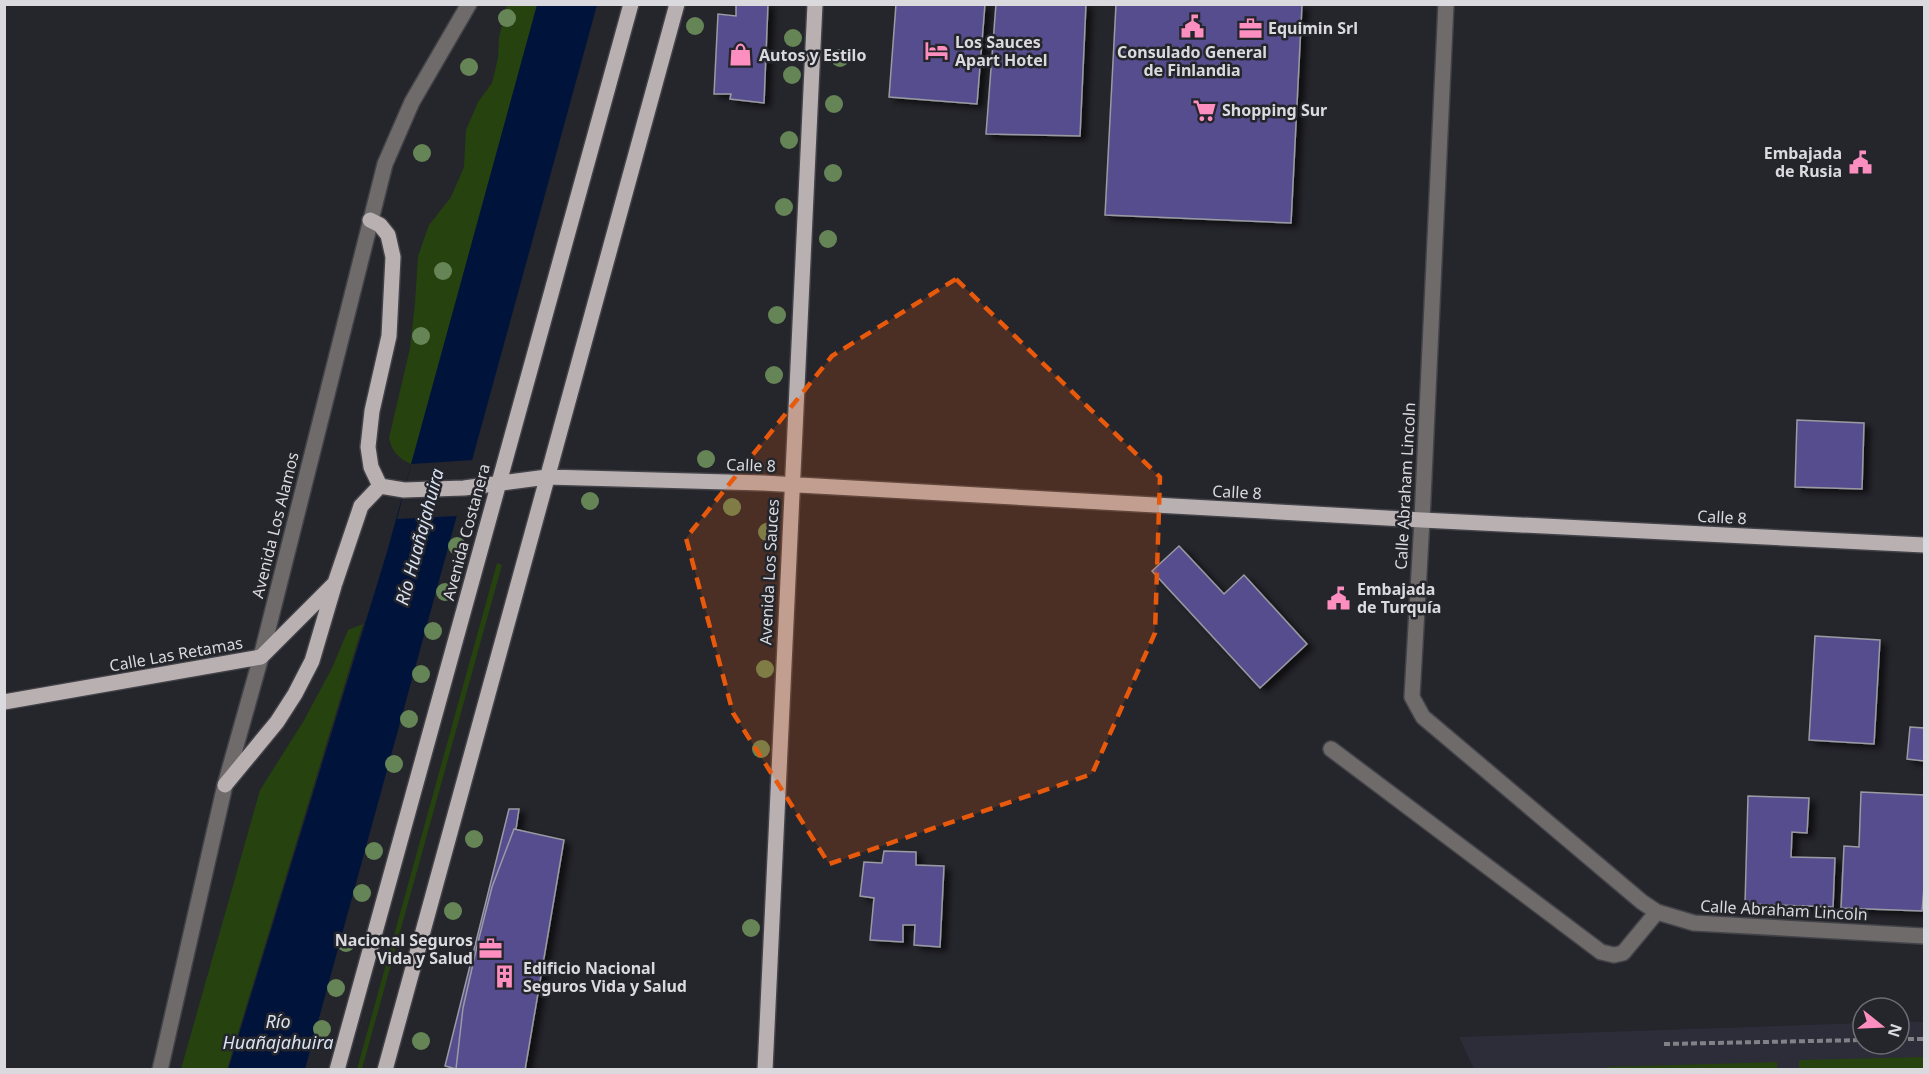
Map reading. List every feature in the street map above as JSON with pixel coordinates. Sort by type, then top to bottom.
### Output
[{"type":"main road","name":"Avenida Costanera","points":[[337,1070],[631,4]]},
{"type":"main road","points":[[385,1070],[677,4]]},
{"type":"main road","name":"Avenida Los Sauces","points":[[765,1070],[815,4]]},
{"type":"main road","points":[[370,220],[380,225],[387,235],[393,257],[389,336],[372,411],[368,447],[370,467],[380,486]]},
{"type":"main road","name":"Calle 8","points":[[380,486],[404,490],[464,488],[547,477],[791,485],[1924,545]]},
{"type":"main road","name":"Calle Las Retamas","points":[[4,702],[261,657],[335,583],[360,506],[380,486]]},
{"type":"main road","points":[[225,785],[277,722],[295,694],[312,660],[335,583]]},
{"type":"street","name":"Avenida Los Alamos","points":[[160,1070],[225,785],[261,657],[385,164],[412,102],[469,4]]},
{"type":"street","name":"Calle Abraham Lincoln","points":[[1446,4],[1412,697],[1423,717],[1641,902],[1657,912],[1694,923],[1924,936]]},
{"type":"street","points":[[1331,749],[1601,952],[1614,955],[1623,953],[1657,912]]},
{"type":"path","points":[[1664,1044],[1851,1040]]},
{"type":"highlighted area","points":[[956,279],[1160,477],[1155,633],[1092,774],[829,864],[733,713],[686,538],[832,356]]},
{"type":"shaded area","points":[[1911,1022],[1924,1022],[1924,1069],[1474,1069],[1459,1037],[1851,1023],[1851,1056],[1911,1056]]},
{"type":"green space","points":[[507,5],[537,5],[411,464],[396,454],[389,438],[410,348],[418,256],[429,225],[451,197],[464,167],[466,130],[478,102],[492,83],[498,58],[499,37]]},
{"type":"green space","points":[[497,563],[502,565],[362,1069],[357,1069]]},
{"type":"green space","points":[[363,624],[227,1069],[181,1069],[260,790],[303,722],[332,668],[348,630]]},
{"type":"green space","points":[[1924,1057],[1924,1069],[1799,1069],[1799,1060]]},
{"type":"green space","points":[[1777,1062],[1777,1070],[1606,1069],[1606,1067]]},
{"type":"water","name":"Río Huañajahuira","points":[[537,5],[597,5],[305,1069],[228,1070],[387,552]]},
{"type":"pier","points":[[473,460],[457,516],[397,519],[411,464]]},
{"type":"building","name":"Autos y Estilo","points":[[736,4],[768,4],[764,103],[730,99],[731,94],[714,94],[718,14],[736,16]]},
{"type":"building","name":"Los Sauces Apart Hotel","points":[[896,4],[985,4],[977,104],[889,97]]},
{"type":"building","points":[[996,4],[1086,4],[1080,136],[986,134]]},
{"type":"building","name":"Shopping Sur","points":[[1116,4],[1302,5],[1291,223],[1105,215]]},
{"type":"building","points":[[1797,420],[1864,423],[1862,489],[1795,487]]},
{"type":"building","points":[[1179,546],[1224,594],[1244,575],[1307,644],[1260,688],[1152,571]]},
{"type":"building","points":[[1815,636],[1880,640],[1874,744],[1809,740]]},
{"type":"building","points":[[1910,727],[1924,728],[1924,761],[1907,759]]},
{"type":"building","points":[[1861,792],[1924,795],[1922,911],[1841,908],[1844,846],[1859,847]]},
{"type":"building","points":[[1748,796],[1809,798],[1807,833],[1792,832],[1791,857],[1835,858],[1833,907],[1745,904]]},
{"type":"building","points":[[509,809],[519,809],[516,829],[514,829],[492,887],[477,946],[463,1008],[456,1069],[445,1066]]},
{"type":"building","name":"Edificio Nacional Seguros Vida y Salud","points":[[514,829],[564,840],[525,1070],[459,1070],[456,1069],[463,1008],[477,946],[492,887]]},
{"type":"building","points":[[884,851],[916,852],[916,865],[944,866],[940,947],[914,945],[915,925],[903,925],[903,942],[870,940],[874,898],[860,896],[864,862],[882,863]]},
{"type":"place","name":"Consulado General de Finlandia","points":[[1192,27]]},
{"type":"place","name":"Equimin Srl","points":[[1250,28]]},
{"type":"place","name":"Los Sauces Apart Hotel","points":[[937,51]]},
{"type":"place","name":"Autos y Estilo","points":[[741,55]]},
{"type":"place","name":"Shopping Sur","points":[[1204,110]]},
{"type":"place","name":"Embajada de Rusia","points":[[1860,162]]},
{"type":"place","name":"Embajada de Turquía","points":[[1339,598]]},
{"type":"place","name":"Nacional Seguros Vida y Salud","points":[[491,949]]},
{"type":"place","name":"Edificio Nacional Seguros Vida y Salud","points":[[505,977]]}]
